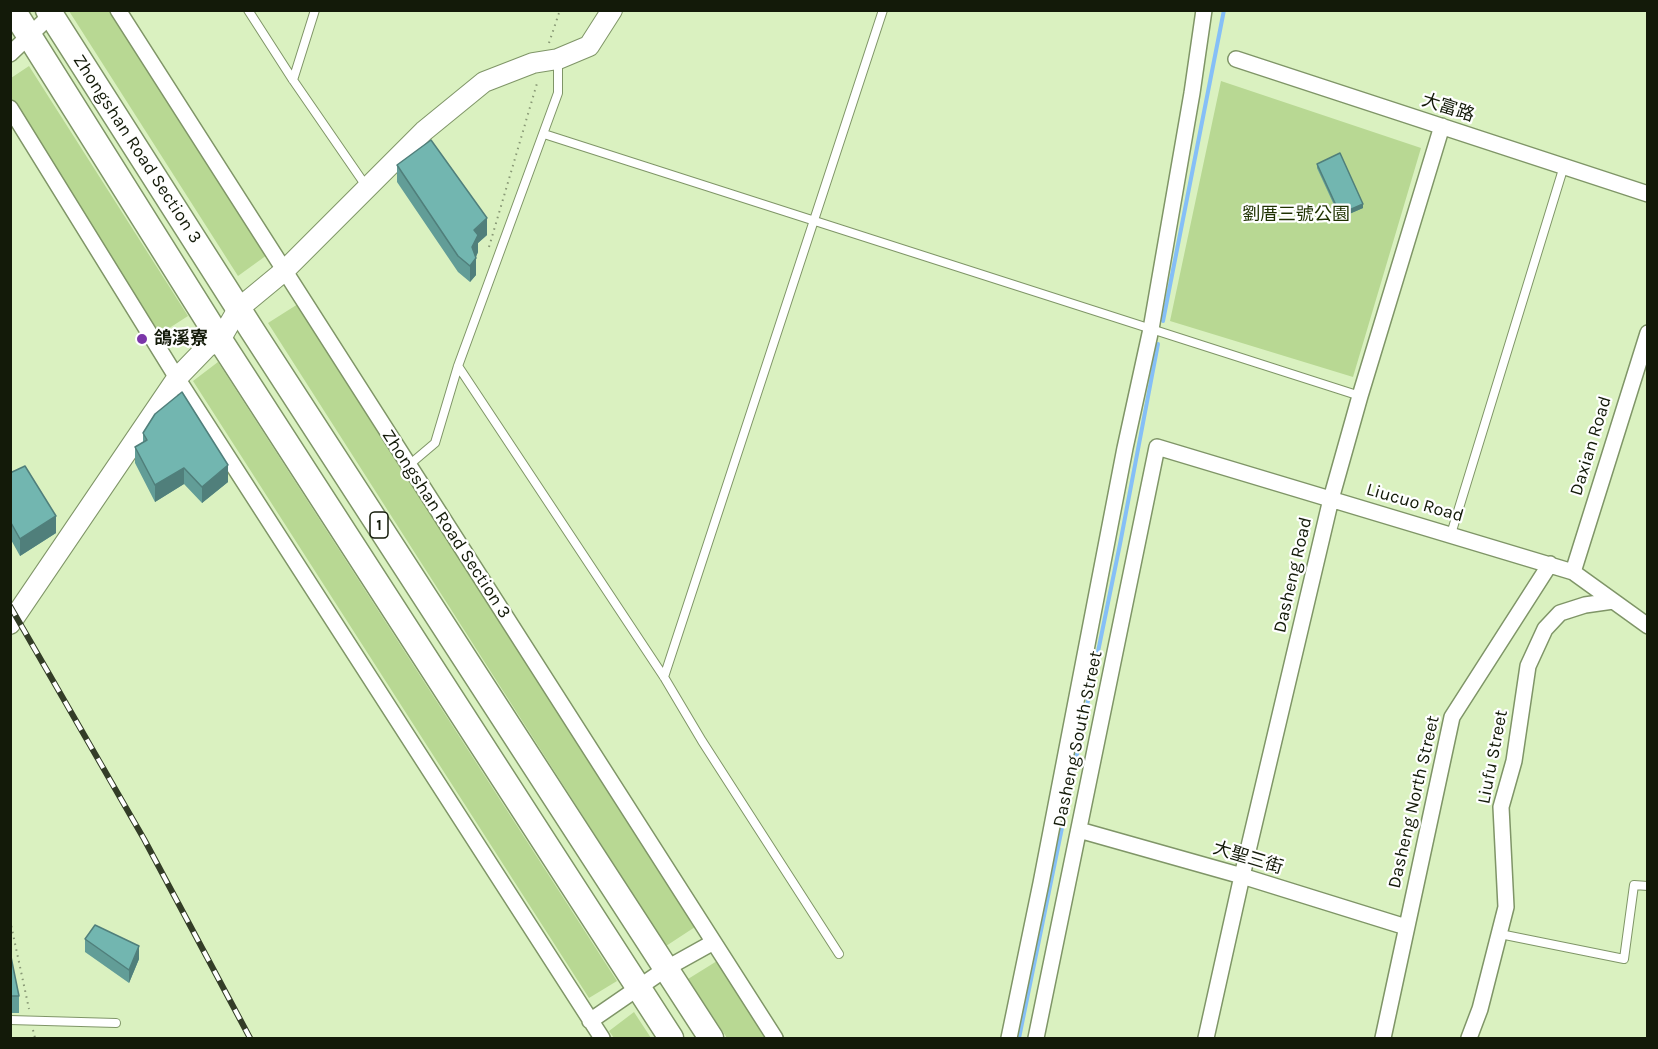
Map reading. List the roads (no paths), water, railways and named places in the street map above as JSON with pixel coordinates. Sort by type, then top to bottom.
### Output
[{"type":"main road","name":"Zhongshan Road Section 3","points":[[13,10],[220,340],[671,1038]]},
{"type":"main road","name":"Zhongshan Road Section 3","points":[[50,13],[238,309],[711,1038]]},
{"type":"street","name":"Zhongshan Road Section 3","points":[[118,10],[712,943],[775,1038]]},
{"type":"street","points":[[10,624],[177,378],[207,347],[220,340],[238,309],[284,271],[424,131],[484,82],[589,46],[612,10]]},
{"type":"street","points":[[1009,1038],[1125,448],[1151,329],[1204,10]]},
{"type":"street","name":"Zhongshan Road Section 3","points":[[10,54],[29,38],[50,13]]},
{"type":"street","name":"大富路","points":[[1236,59],[1647,194]]},
{"type":"street","points":[[10,108],[177,378],[602,1038]]},
{"type":"street","name":"Dasheng Road","points":[[1206,1038],[1331,499],[1360,396],[1443,126]]},
{"type":"street","name":"Daxian Road","points":[[1573,572],[1647,333]]},
{"type":"street","name":"Liucuo Road","points":[[1157,447],[1573,572],[1647,626]]},
{"type":"street","name":"Dasheng South Street","points":[[1036,1038],[1157,447]]},
{"type":"street","name":"Dasheng North Street","points":[[1383,1038],[1452,717],[1550,564]]},
{"type":"street","name":"Liufu Street","points":[[1469,1038],[1480,1009],[1506,907],[1501,807],[1514,761],[1528,666],[1545,629],[1560,613],[1585,605],[1613,601]]},
{"type":"street","name":"大聖三街","points":[[1079,830],[1242,876],[1406,927]]},
{"type":"street","points":[[590,1021],[667,968],[712,943]]},
{"type":"lane","points":[[248,10],[367,187]]},
{"type":"lane","points":[[293,80],[315,10]]},
{"type":"lane","points":[[664,677],[883,10]]},
{"type":"lane","points":[[409,465],[435,443],[458,366],[544,134],[558,93],[551,60]]},
{"type":"lane","points":[[544,134],[1360,396]]},
{"type":"lane","points":[[1451,534],[1564,166]]},
{"type":"lane","points":[[458,366],[664,677],[702,741],[840,954]]},
{"type":"lane","points":[[1500,934],[1624,959],[1634,885],[1647,886]]},
{"type":"lane","points":[[10,1020],[116,1023]]},
{"type":"waterway","points":[[1163,321],[1224,10]]},
{"type":"waterway","points":[[1019,1038],[1120,544],[1158,344]]},
{"type":"railway","points":[[10,606],[144,839],[250,1038]]},
{"type":"place","name":"鴿溪寮","points":[[142,339]]},
{"type":"park label","name":"劉厝三號公園","points":[[1296,215]]}]
